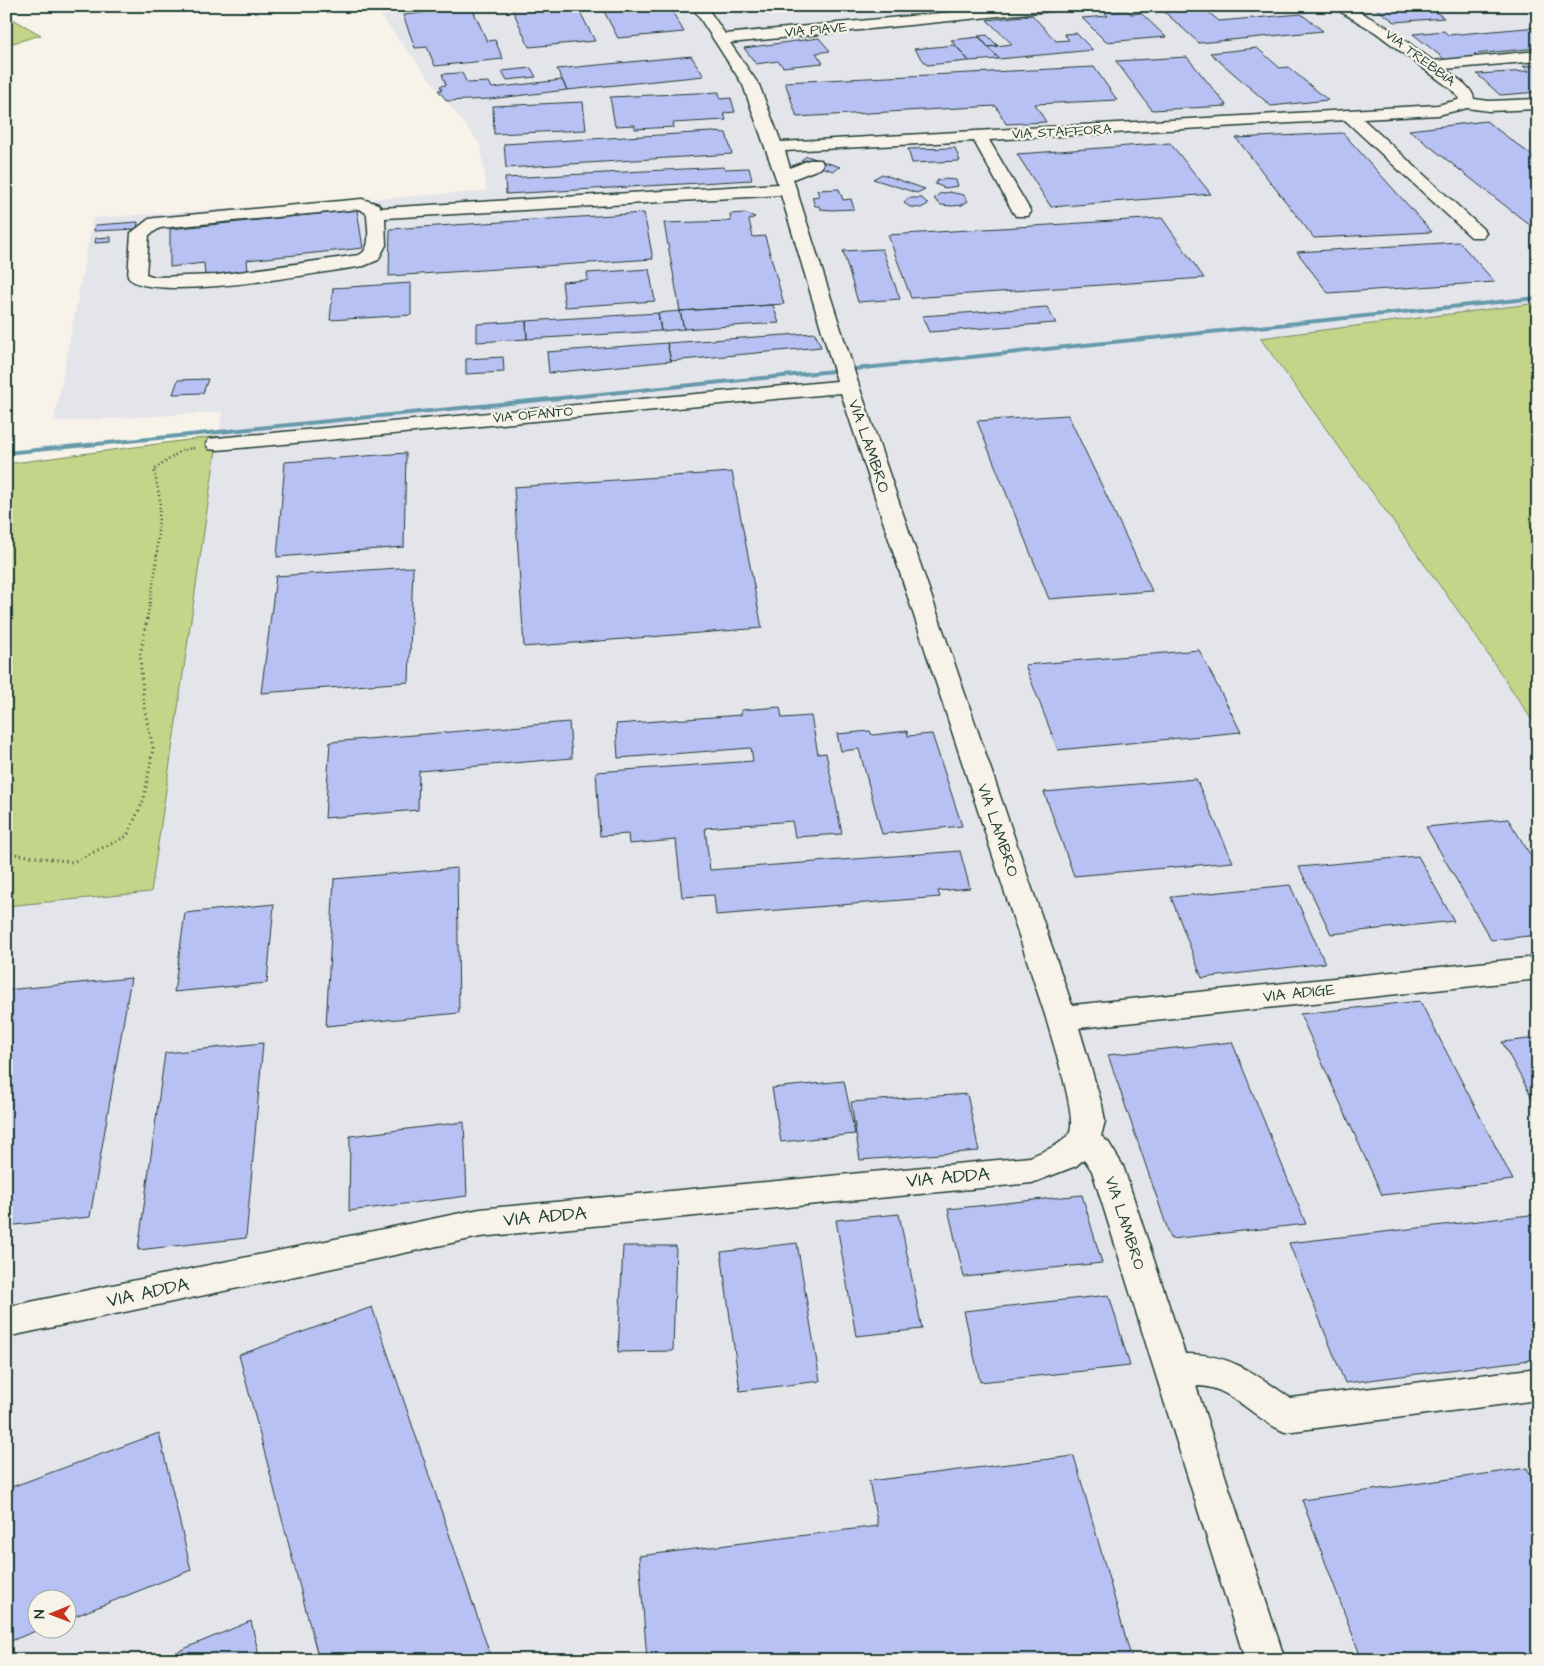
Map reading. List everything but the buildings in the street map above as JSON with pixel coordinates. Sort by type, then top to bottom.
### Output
[{"type":"street","name":"VIA LAMBRO","points":[[699,6],[751,85],[774,148],[846,376],[1061,1018],[1086,1105],[1089,1121],[1084,1140],[1097,1152],[1107,1166],[1265,1660]]},
{"type":"street","name":"VIA PIAVE","points":[[721,39],[1060,6]]},
{"type":"street","name":"VIA TREBBIA","points":[[1338,6],[1380,29],[1457,86],[1467,97],[1465,103]]},
{"type":"street","points":[[1430,66],[1538,56]]},
{"type":"street","name":"VIA STAFFORA","points":[[774,148],[1438,110],[1457,107],[1465,103],[1489,106],[1536,106]]},
{"type":"street","points":[[1350,115],[1477,233]]},
{"type":"street","points":[[979,136],[1022,212]]},
{"type":"street","points":[[376,214],[785,183],[819,163],[842,144]]},
{"type":"street","points":[[362,204],[372,208],[376,214],[377,245],[372,256],[364,260],[217,281],[153,283],[137,278],[140,233],[155,223],[362,204]]},
{"type":"street","name":"VIA OFANTO","points":[[217,444],[846,376]]},
{"type":"street","name":"VIA ADIGE","points":[[1061,1018],[1538,968]]},
{"type":"street","name":"VIA ADDA","points":[[6,1322],[480,1223],[1032,1170],[1064,1158],[1084,1140]]},
{"type":"street","points":[[1173,1371],[1205,1370],[1234,1379],[1285,1415],[1538,1384]]},
{"type":"path","points":[[6,853],[73,862],[128,836],[144,799],[153,748],[144,707],[140,656],[156,566],[160,500],[154,470],[182,450],[217,444]]},
{"type":"shaded area","points":[[373,6],[1538,6],[1538,303],[1260,338],[1467,623],[1538,729],[1538,1660],[6,1660],[6,906],[151,891],[222,412],[54,422],[93,218],[487,191],[480,144]]},
{"type":"green space","points":[[6,15],[41,35],[6,45]]},
{"type":"green space","points":[[1538,303],[1538,729],[1467,623],[1260,338]]},
{"type":"green space","points":[[218,436],[151,892],[6,906],[6,464]]},
{"type":"waterway","points":[[6,453],[874,367],[1538,298]]}]
